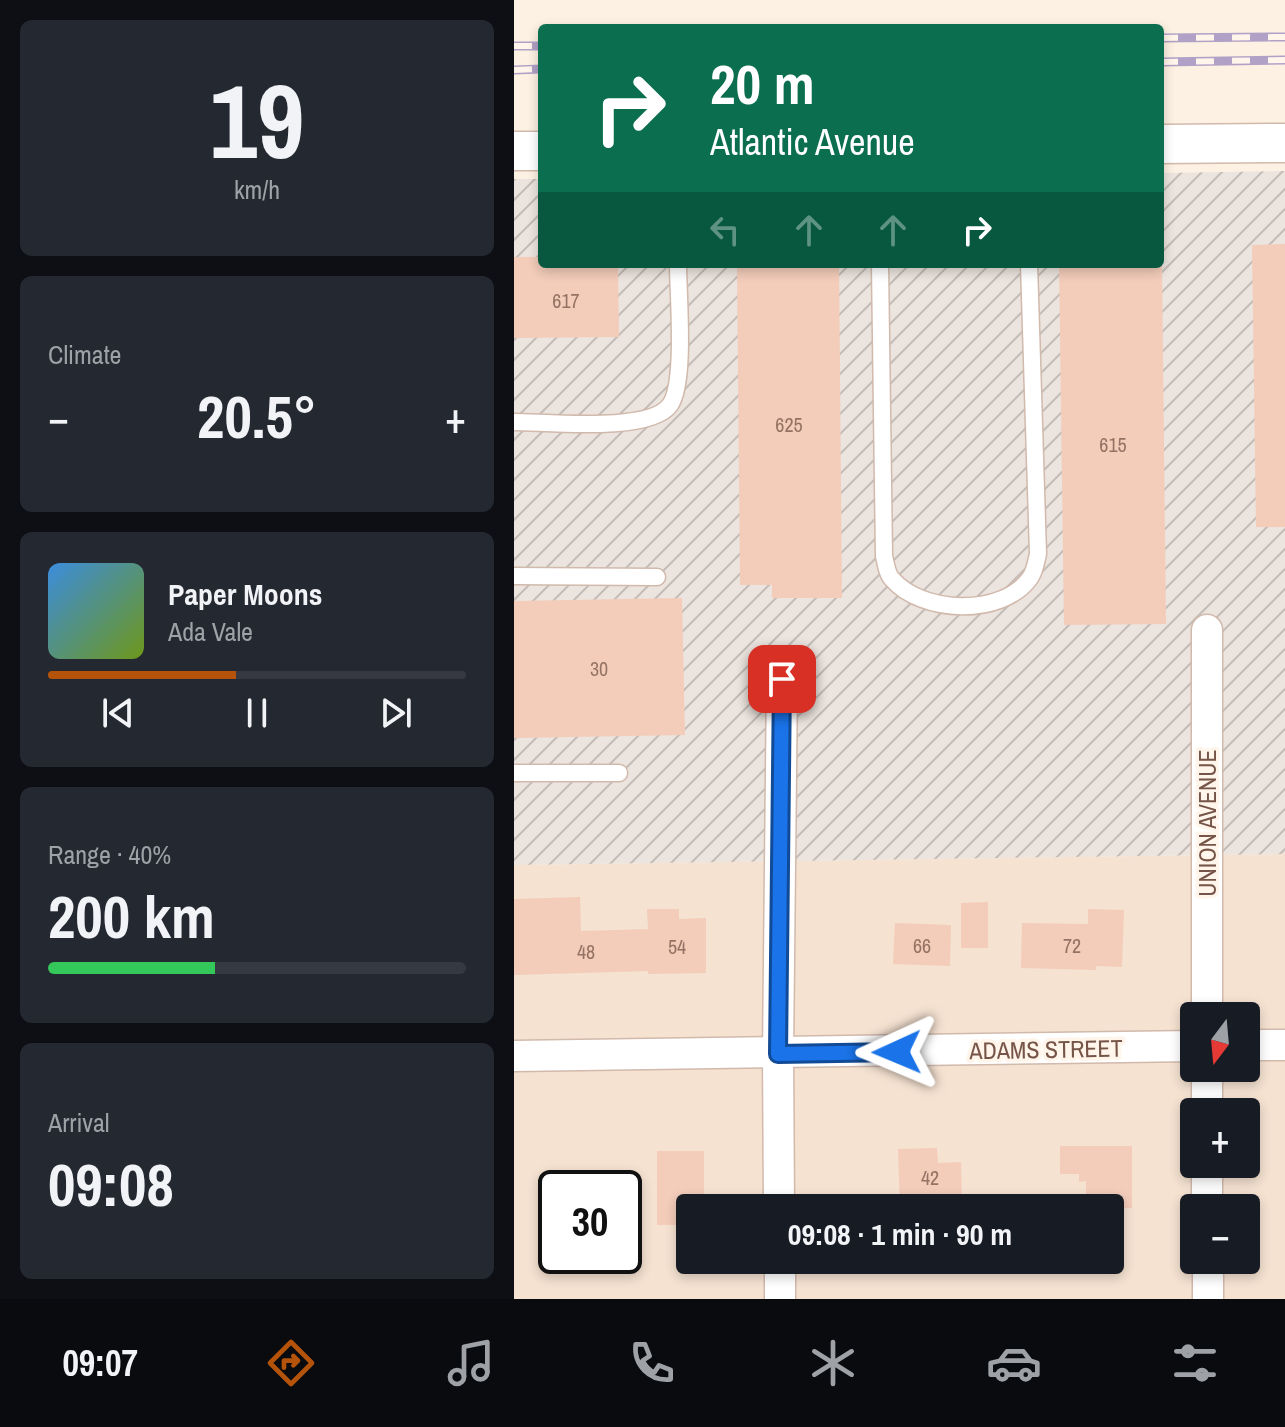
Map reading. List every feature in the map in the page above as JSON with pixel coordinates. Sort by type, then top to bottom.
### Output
[{"type":"street","points":[[1164,144],[1285,143]]},
{"type":"street","points":[[514,151],[538,151]]},
{"type":"street","name":"UNION AVENUE","points":[[1207,630],[1207,1002]]},
{"type":"street","points":[[779,1194],[782,679]]},
{"type":"street","points":[[1260,1045],[1285,1045]]},
{"type":"street","name":"ADAMS STREET","points":[[514,1056],[1180,1046]]},
{"type":"street","points":[[780,1274],[780,1299]]},
{"type":"street","points":[[1208,1274],[1208,1299]]},
{"type":"lane","points":[[514,422],[636,422],[657,417],[670,405],[677,387],[679,367],[678,268]]},
{"type":"lane","points":[[880,268],[884,556],[889,577],[906,592],[930,602],[976,605],[1002,599],[1021,588],[1032,575],[1038,554],[1029,268]]},
{"type":"lane","points":[[514,576],[657,577]]},
{"type":"lane","points":[[514,773],[619,773]]},
{"type":"shaded area","points":[[1285,171],[1285,854],[514,865],[514,179],[538,179],[538,268],[1164,268],[1164,173]]},
{"type":"shaded area","points":[[1285,854],[1285,1299],[514,1299],[514,865]]},
{"type":"building","points":[[1285,244],[1285,527],[1256,527],[1252,245]]},
{"type":"building","points":[[514,257],[538,257],[538,268],[618,268],[619,337],[514,338]]},
{"type":"building","points":[[737,268],[839,268],[842,598],[772,598],[772,585],[740,585]]},
{"type":"building","points":[[1059,268],[1162,268],[1166,624],[1064,625]]},
{"type":"building","points":[[682,598],[685,735],[514,738],[514,601]]},
{"type":"building","points":[[580,897],[581,931],[648,929],[647,909],[679,909],[679,919],[706,918],[706,973],[648,974],[648,971],[514,975],[514,899]]},
{"type":"building","points":[[988,902],[988,948],[961,948],[961,903]]},
{"type":"building","points":[[1088,909],[1124,910],[1122,967],[1096,966],[1096,970],[1021,968],[1022,923],[1088,924]]},
{"type":"building","points":[[895,923],[951,925],[950,966],[893,964]]},
{"type":"building","points":[[1060,1146],[1132,1146],[1132,1208],[1124,1208],[1124,1194],[1086,1194],[1086,1181],[1079,1182],[1079,1174],[1060,1174]]},
{"type":"building","points":[[937,1148],[938,1163],[961,1162],[962,1194],[900,1194],[898,1149]]},
{"type":"building","points":[[657,1151],[704,1151],[704,1194],[676,1194],[676,1225],[657,1225]]},
{"type":"railway","points":[[1164,38],[1285,37]]},
{"type":"railway","points":[[514,46],[538,46]]},
{"type":"railway","points":[[1164,62],[1285,60]]},
{"type":"railway","points":[[514,70],[538,69]]},
{"type":"route","points":[[782,679],[778,1054],[897,1052]]}]
